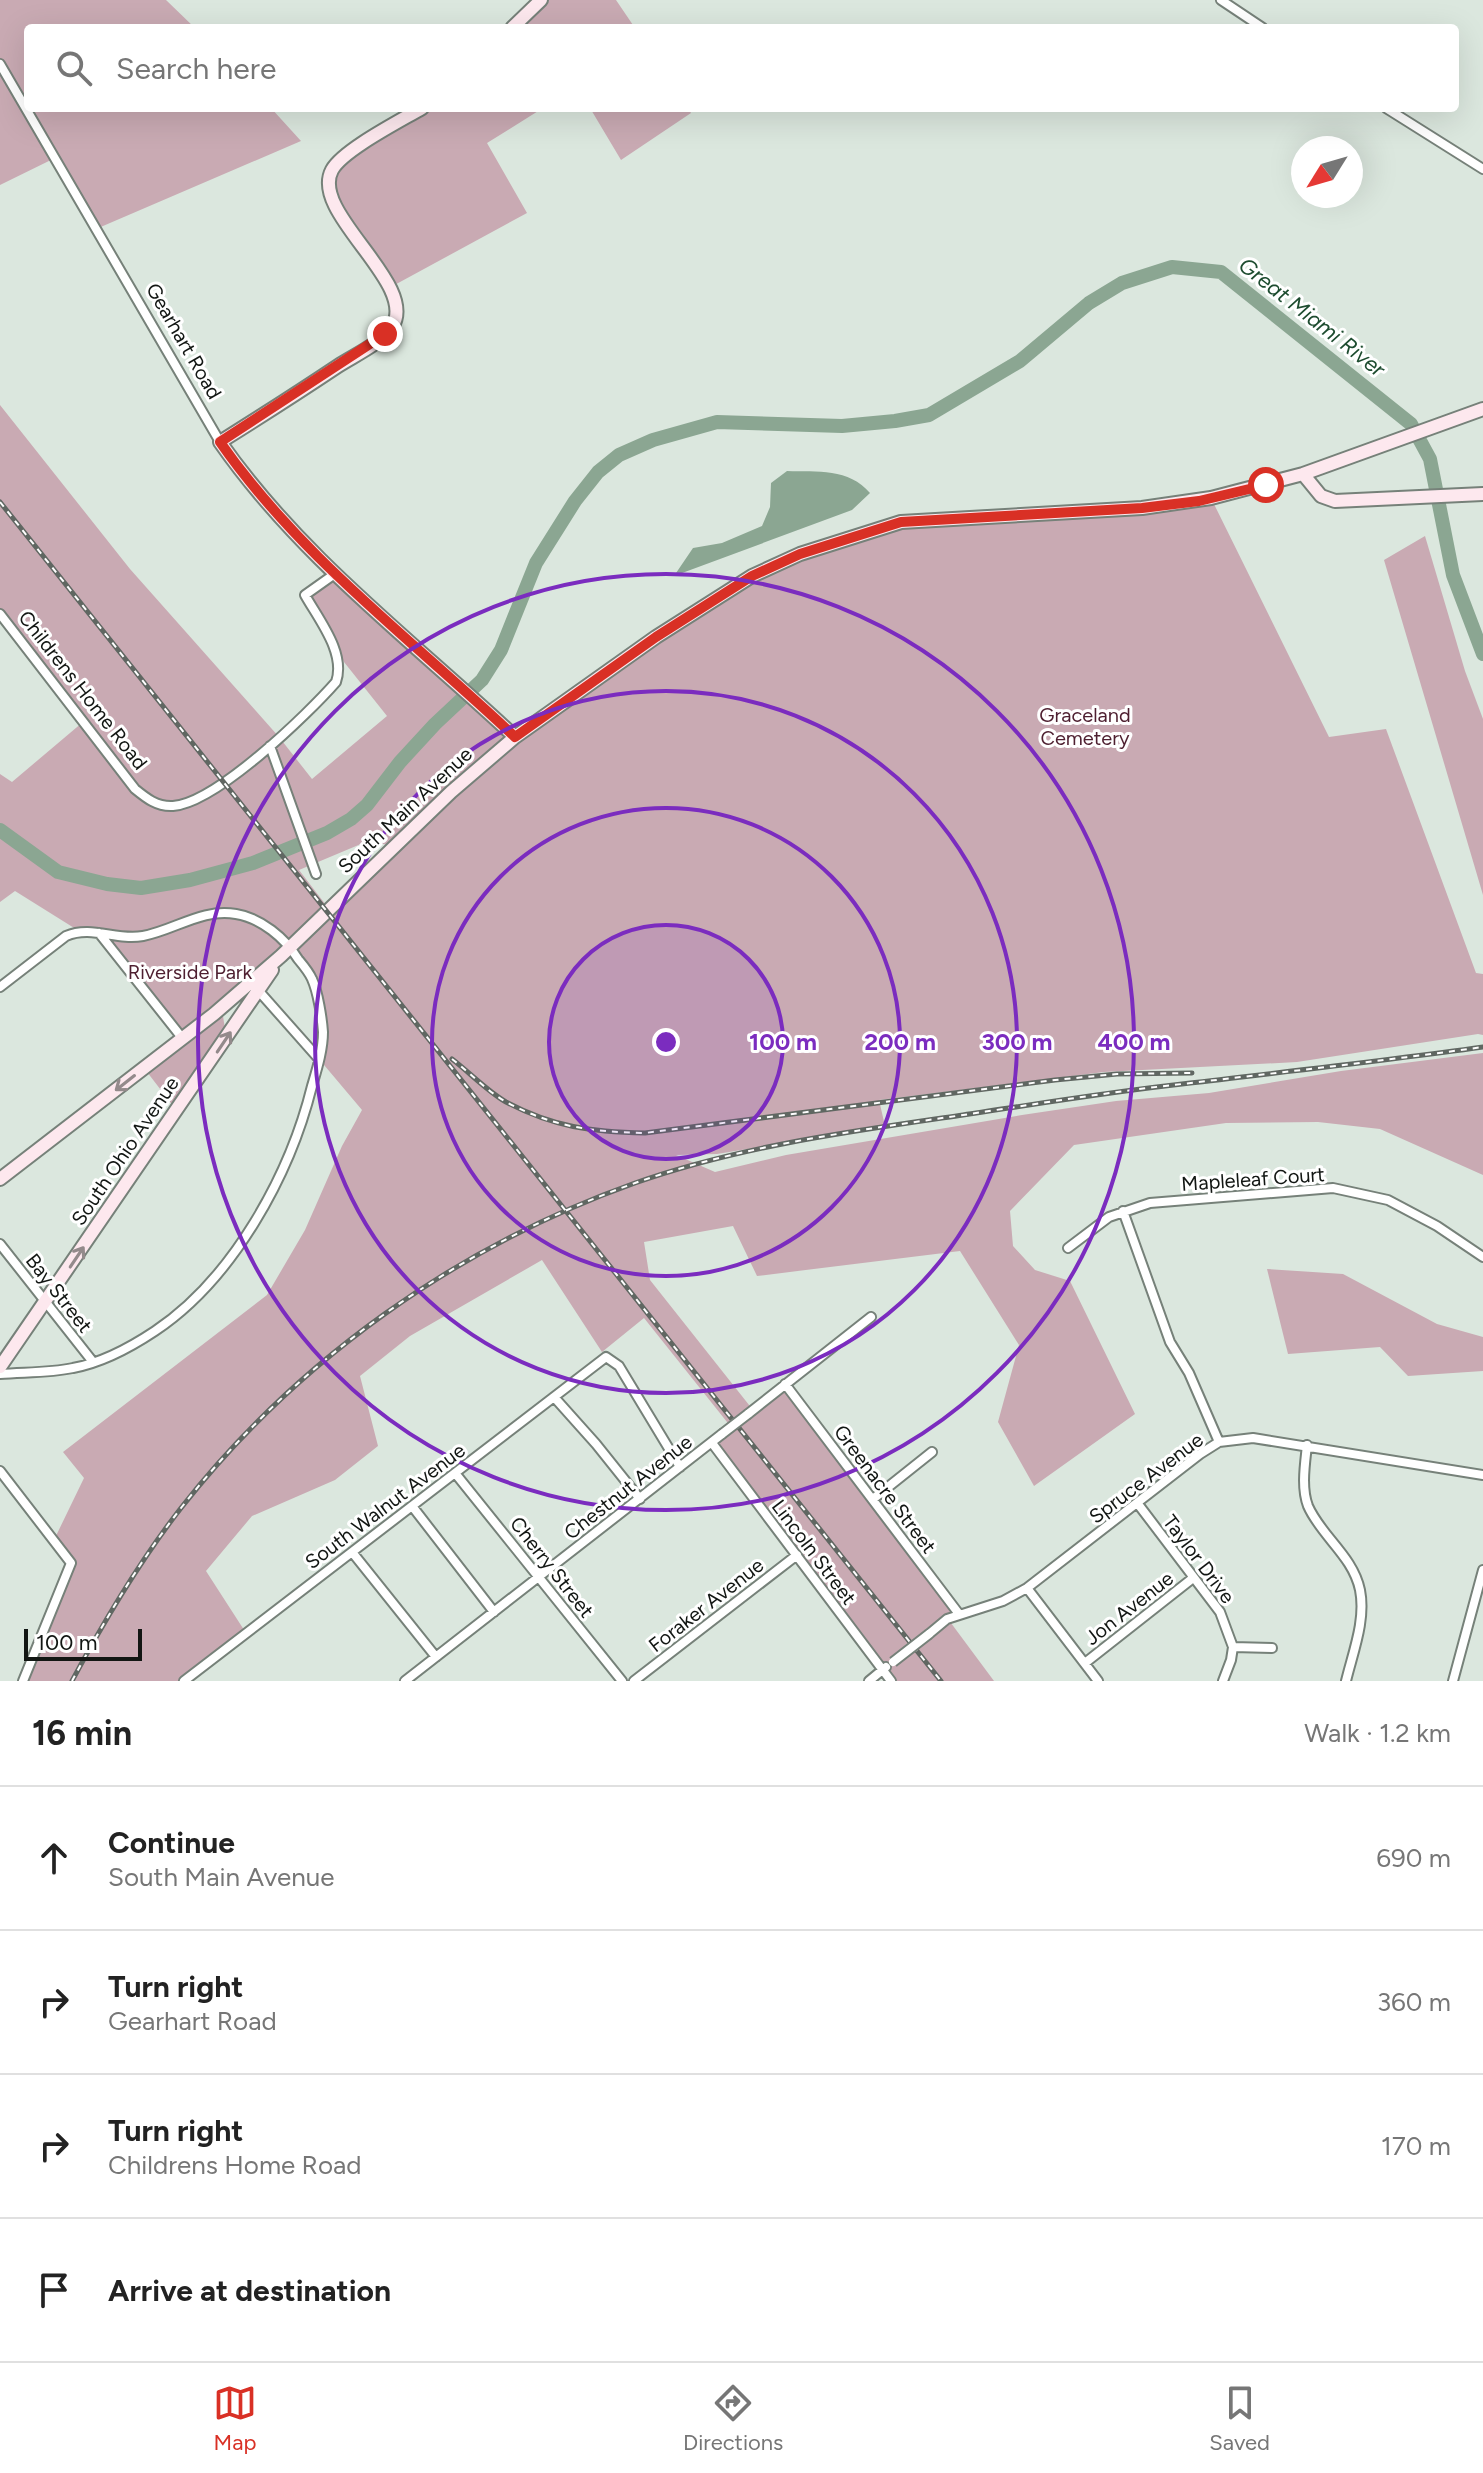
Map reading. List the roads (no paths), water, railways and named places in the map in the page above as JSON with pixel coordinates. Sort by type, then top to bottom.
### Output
[{"type":"main road","points":[[516,24],[541,0]]},
{"type":"main road","points":[[220,442],[366,349],[393,325],[396,305],[389,288],[336,205],[328,184],[331,173],[345,156],[416,112]]},
{"type":"main road","name":"South Main Avenue","points":[[0,1179],[255,986],[451,792],[515,737],[579,690],[752,576],[800,554],[901,522],[1142,508],[1199,501],[1303,474],[1483,409]]},
{"type":"main road","name":"Gearhart Road","points":[[220,442],[272,509],[377,612],[515,737]]},
{"type":"main road","points":[[1303,474],[1321,496],[1335,501],[1461,495],[1482,498]]},
{"type":"main road","name":"South Ohio Avenue","points":[[0,1367],[46,1303],[255,986]]},
{"type":"street","points":[[1221,0],[1257,24]]},
{"type":"street","name":"Gearhart Road","points":[[0,64],[24,105]]},
{"type":"street","name":"Gearhart Road","points":[[28,112],[220,442]]},
{"type":"street","points":[[1392,112],[1483,169]]},
{"type":"street","name":"Childrens Home Road","points":[[0,614],[135,789],[159,805],[187,803],[226,781],[270,746],[336,682],[340,671],[338,656],[305,595],[336,573]]},
{"type":"street","points":[[270,746],[316,874]]},
{"type":"street","points":[[0,987],[66,936],[79,931],[123,938],[142,936],[199,916],[222,913],[240,915],[262,923],[313,980],[323,1033],[305,1116],[265,1205],[233,1255],[198,1295],[139,1342],[93,1362],[71,1369],[0,1374]]},
{"type":"street","points":[[98,932],[183,1039]]},
{"type":"street","points":[[255,986],[319,1059]]},
{"type":"street","name":"Mapleleaf Court","points":[[1068,1248],[1109,1217],[1150,1203],[1333,1188],[1388,1200],[1437,1226],[1483,1257]]},
{"type":"street","points":[[1123,1211],[1170,1342],[1189,1373],[1219,1442]]},
{"type":"street","name":"Bay Street","points":[[0,1244],[93,1362]]},
{"type":"street","name":"Chestnut Avenue","points":[[405,1681],[871,1317]]},
{"type":"street","name":"South Walnut Avenue","points":[[184,1681],[606,1357],[619,1366],[680,1467]]},
{"type":"street","name":"Greenacre Street","points":[[785,1384],[959,1614]]},
{"type":"street","points":[[554,1397],[640,1499]]},
{"type":"street","name":"Spruce Avenue","points":[[869,1681],[947,1619],[1003,1601],[1027,1588],[1219,1442],[1253,1438],[1483,1475]]},
{"type":"street","name":"Lincoln Street","points":[[712,1443],[891,1681]]},
{"type":"street","points":[[1307,1445],[1304,1484],[1308,1506],[1353,1570],[1360,1589],[1360,1628],[1346,1681]]},
{"type":"street","points":[[873,1499],[932,1452]]},
{"type":"street","points":[[0,1471],[71,1563],[23,1681]]},
{"type":"street","name":"Cherry Street","points":[[455,1473],[622,1681]]},
{"type":"street","name":"Taylor Drive","points":[[1138,1504],[1220,1612],[1233,1647]]},
{"type":"street","points":[[412,1506],[494,1612]]},
{"type":"street","points":[[352,1552],[436,1657]]},
{"type":"street","name":"Foraker Avenue","points":[[634,1681],[797,1555]]},
{"type":"street","points":[[1453,1681],[1483,1570]]},
{"type":"street","name":"Jon Avenue","points":[[1085,1663],[1193,1578]]},
{"type":"street","points":[[1027,1588],[1098,1681]]},
{"type":"street","points":[[1223,1681],[1228,1673],[1233,1647],[1272,1648]]},
{"type":"waterway","name":"Great Miami River","points":[[0,830],[58,872],[107,884],[141,888],[190,880],[253,863],[327,833],[367,805],[400,762],[482,680],[501,650],[536,563],[575,501],[598,472],[619,455],[653,440],[717,422],[842,426],[929,415],[1020,361],[1089,303],[1122,283],[1172,267],[1221,272],[1411,424],[1430,459],[1453,575],[1483,654]]},
{"type":"railway","points":[[0,502],[941,1681]]},
{"type":"railway","points":[[72,1681],[123,1592],[166,1528],[227,1454],[276,1404],[329,1357],[444,1274],[569,1209],[675,1170],[797,1141],[1100,1094],[1483,1047]]},
{"type":"railway","points":[[452,1059],[499,1098],[540,1117],[590,1129],[645,1133],[1055,1080],[1117,1074],[1192,1073]]},
{"type":"park label","name":"Graceland Cemetery","points":[[1085,726]]},
{"type":"park label","name":"Riverside Park","points":[[190,972]]}]
